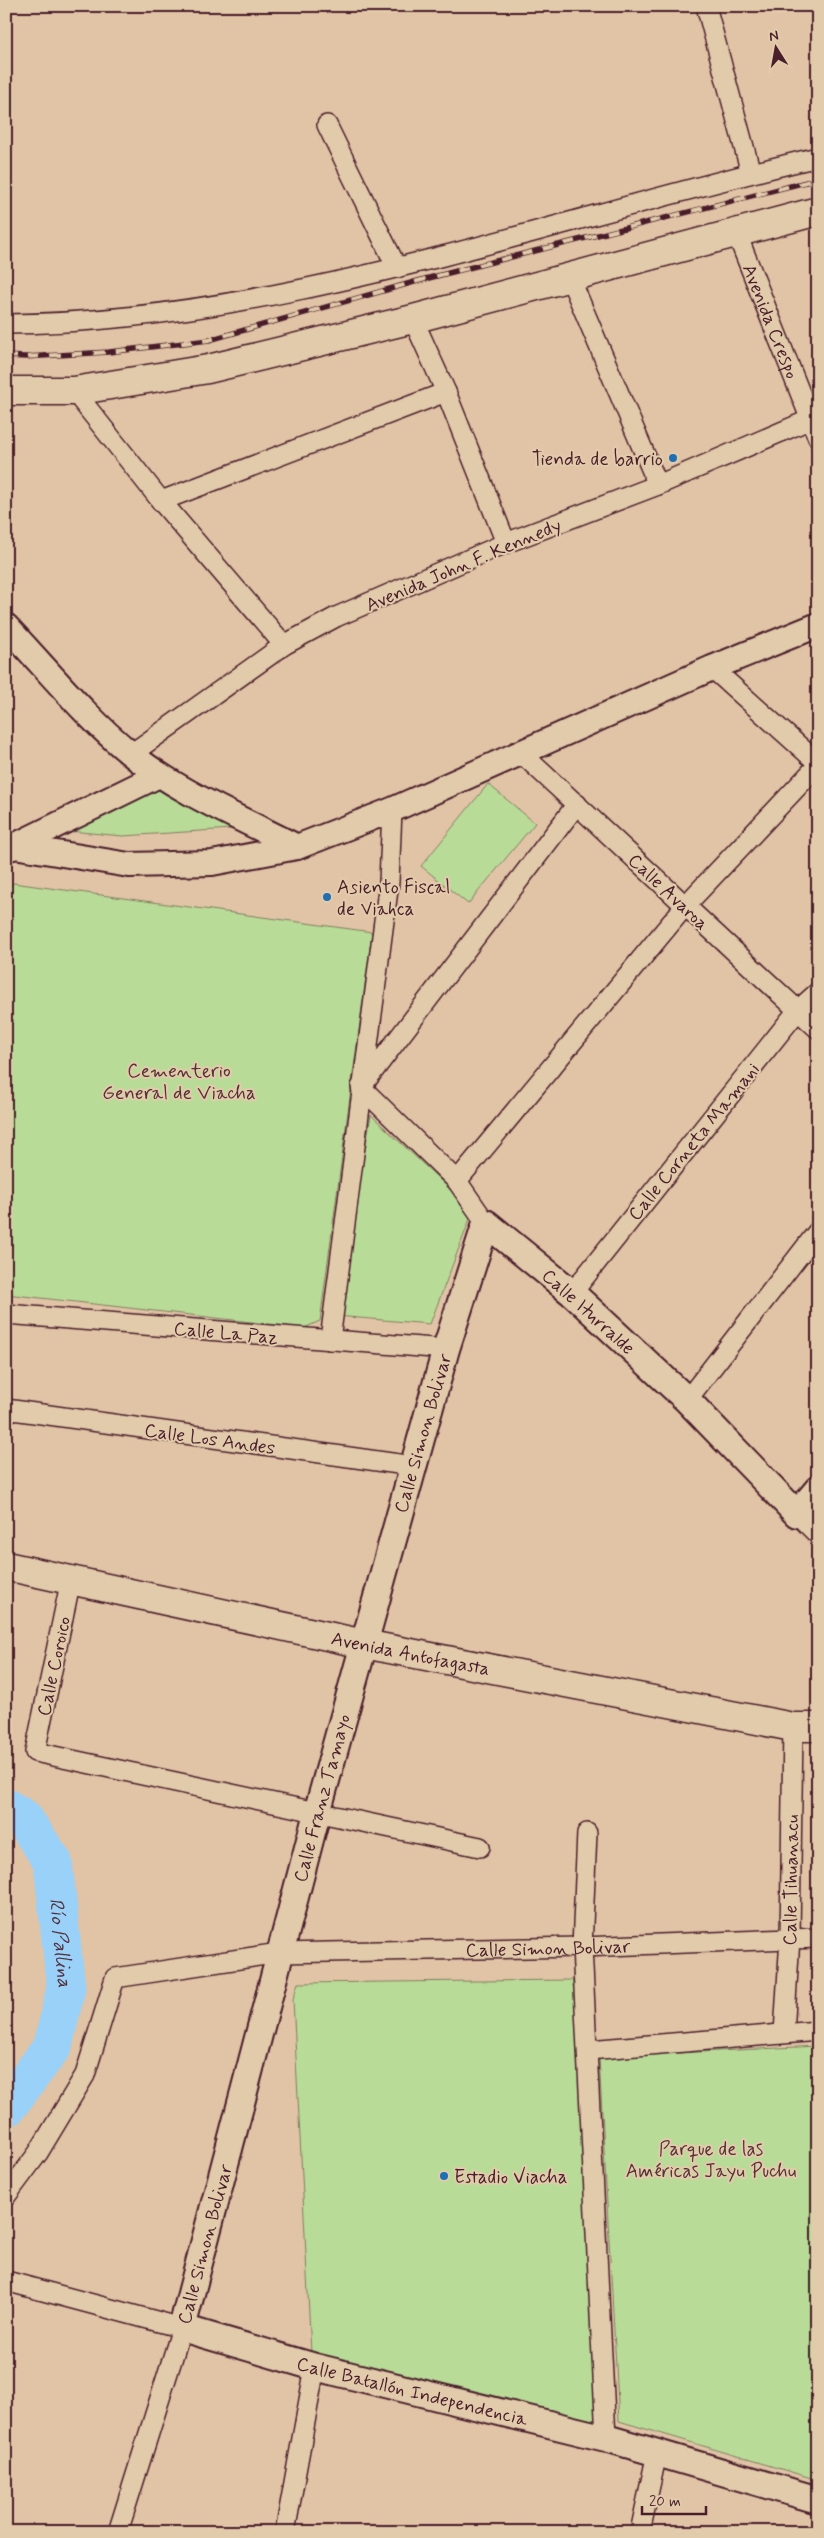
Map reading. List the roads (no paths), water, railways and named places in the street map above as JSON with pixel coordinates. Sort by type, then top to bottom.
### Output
[{"type":"main road","points":[[6,391],[74,391],[208,370],[413,320],[818,211]]},
{"type":"main road","name":"Calle Iturralde","points":[[486,1223],[572,1294],[687,1400],[797,1514]]},
{"type":"main road","name":"Calle Simon Bolivar","points":[[364,1644],[446,1349],[486,1223]]},
{"type":"main road","points":[[797,1514],[818,1489]]},
{"type":"main road","name":"Avenida Antofagasta","points":[[6,1566],[364,1644],[805,1727]]},
{"type":"main road","name":"Calle Franz Tamayo","points":[[279,1952],[364,1644]]},
{"type":"main road","name":"Calle Simon Bolivar","points":[[182,2328],[279,1952]]},
{"type":"main road","name":"Calle Batallón Independencia","points":[[182,2328],[315,2367],[606,2438],[818,2500]]},
{"type":"street","points":[[706,6],[751,173]]},
{"type":"street","points":[[327,125],[397,268]]},
{"type":"street","points":[[6,324],[61,324],[202,308],[397,268],[751,173],[818,157]]},
{"type":"street","name":"Avenida Crespo","points":[[736,232],[814,418],[818,438]]},
{"type":"street","points":[[570,278],[658,485]]},
{"type":"street","points":[[413,320],[446,392],[506,543]]},
{"type":"street","points":[[74,391],[161,502],[284,645]]},
{"type":"street","points":[[161,502],[446,392]]},
{"type":"street","name":"Avenida John F. Kennedy","points":[[131,754],[284,645],[336,618],[506,543],[658,485],[814,418]]},
{"type":"street","points":[[10,848],[129,865],[212,863],[297,847],[392,810],[712,668],[818,625]]},
{"type":"street","points":[[6,626],[104,730],[131,754],[159,774],[297,847]]},
{"type":"street","points":[[457,1181],[685,906],[818,764],[712,668]]},
{"type":"street","name":"Calle Avaroa","points":[[520,752],[818,1029]]},
{"type":"street","points":[[10,848],[159,774]]},
{"type":"street","points":[[361,1086],[576,804]]},
{"type":"street","points":[[330,1340],[361,1086],[389,882],[392,810]]},
{"type":"street","name":"Calle Corneta Mamani","points":[[572,1294],[798,1010],[818,992]]},
{"type":"street","name":"Calle Iturralde","points":[[361,1086],[457,1181],[486,1223]]},
{"type":"street","points":[[687,1400],[818,1231]]},
{"type":"street","name":"Calle La Paz","points":[[6,1314],[446,1349]]},
{"type":"street","name":"Calle Los Andes","points":[[6,1410],[413,1466]]},
{"type":"street","name":"Calle Iturralde","points":[[797,1514],[818,1535]]},
{"type":"street","name":"Calle Coroico","points":[[71,1579],[35,1752],[317,1813]]},
{"type":"street","name":"Calle Tihuanacu","points":[[784,2033],[805,1727]]},
{"type":"street","points":[[317,1813],[480,1847]]},
{"type":"street","points":[[587,1833],[582,1947],[606,2438]]},
{"type":"street","name":"Calle Simon Bolivar","points":[[6,2196],[38,2153],[85,2075],[115,1978],[279,1952],[582,1947],[818,1938]]},
{"type":"street","points":[[588,2050],[818,2031]]},
{"type":"street","name":"Calle Batallón Independencia","points":[[6,2281],[182,2328]]},
{"type":"street","name":"Calle Simon Bolivar","points":[[118,2532],[182,2328]]},
{"type":"street","points":[[284,2532],[315,2367]]},
{"type":"street","points":[[640,2532],[657,2453]]},
{"type":"waterway","name":"Río Pallina","points":[[6,1808],[23,1818],[53,1862],[66,1988],[53,2046],[6,2108]]},
{"type":"railway","points":[[6,356],[25,357],[109,352],[209,340],[425,279],[818,179]]},
{"type":"place","name":"Tienda de barrio","points":[[673,458]]},
{"type":"place","name":"Asiento Fiscal de Viahca","points":[[327,897]]},
{"type":"place","name":"Estadio Viacha","points":[[444,2176]]},
{"type":"park label","name":"Cementerio General de Viacha","points":[[179,1081]]},
{"type":"park label","name":"Parque de las Américas Jayu Puchu","points":[[711,2159]]}]
